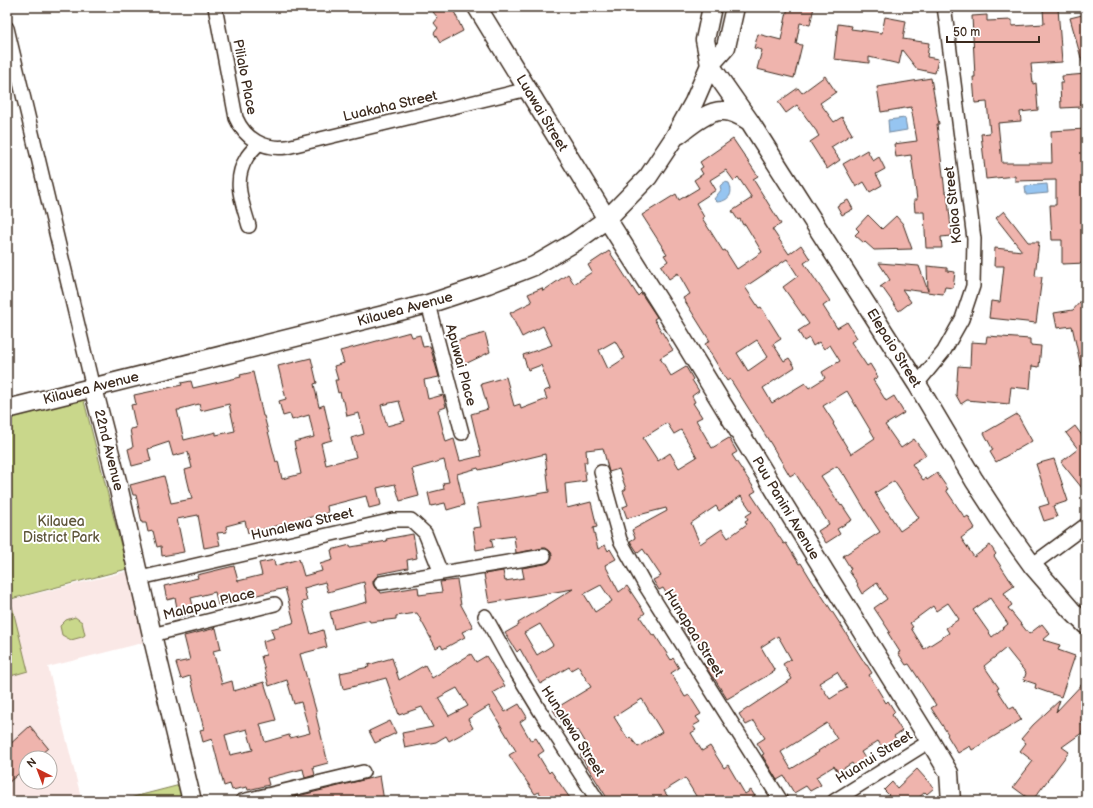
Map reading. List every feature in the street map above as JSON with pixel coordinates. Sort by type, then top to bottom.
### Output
[{"type":"street","name":"Pilialo Place","points":[[215,7],[236,118],[238,124],[247,136],[259,143]]},
{"type":"street","name":"Luawai Street","points":[[477,7],[607,219]]},
{"type":"street","points":[[710,65],[705,40],[712,7]]},
{"type":"street","name":"Kilauea Avenue","points":[[7,409],[428,304],[488,284],[534,266],[575,242],[607,219],[648,177],[674,138],[694,102],[710,65],[726,48],[735,7]]},
{"type":"street","name":"Koloa Street","points":[[917,384],[944,351],[962,319],[973,286],[974,239],[944,7]]},
{"type":"street","name":"22nd Avenue","points":[[7,30],[93,388],[117,481],[192,801]]},
{"type":"street","name":"Elepaio Street","points":[[710,65],[750,122],[917,384],[974,480],[1004,526],[1032,565],[1086,625]]},
{"type":"street","name":"Luakaha Street","points":[[259,143],[273,147],[287,147],[528,89]]},
{"type":"street","points":[[674,138],[694,123],[708,115],[722,110],[733,112],[750,122]]},
{"type":"street","points":[[248,226],[239,193],[239,174],[247,156],[259,143]]},
{"type":"street","name":"Puu Panini Avenue","points":[[607,219],[669,317],[949,773],[951,801]]},
{"type":"street","name":"Apuwai Place","points":[[428,304],[462,433]]},
{"type":"street","name":"Hunapaa Street","points":[[601,472],[620,540],[645,585],[781,801]]},
{"type":"street","name":"Hunalewa Street","points":[[140,578],[393,520],[411,520],[425,533],[440,573]]},
{"type":"street","points":[[1032,565],[1086,525]]},
{"type":"street","points":[[381,583],[544,556]]},
{"type":"street","name":"Malapua Place","points":[[152,634],[274,604]]},
{"type":"street","name":"Hunalewa Street","points":[[485,616],[540,711],[598,801]]},
{"type":"street","name":"Huanui Street","points":[[834,801],[930,741]]},
{"type":"street","points":[[242,801],[363,772]]},
{"type":"shaded area","points":[[128,571],[146,642],[48,667],[82,801],[7,801],[7,601]]},
{"type":"green space","name":"Kilauea District Park","points":[[83,397],[127,569],[7,600],[7,417]]},
{"type":"green space","points":[[12,606],[28,671],[7,677],[7,608]]},
{"type":"green space","points":[[75,617],[82,622],[85,635],[71,640],[62,635],[60,626],[66,620]]},
{"type":"green space","points":[[180,785],[184,801],[118,801]]},
{"type":"water","points":[[905,118],[907,130],[889,133],[888,120]]},
{"type":"water","points":[[725,182],[729,183],[731,194],[725,200],[717,202],[714,199],[721,190],[720,186]]},
{"type":"water","points":[[1047,184],[1048,193],[1026,195],[1025,186]]},
{"type":"building","points":[[440,7],[452,7],[463,31],[440,43],[434,33],[438,28],[434,23],[438,18],[433,12]]},
{"type":"building","points":[[788,7],[814,7],[810,25],[800,23],[796,44],[802,45],[794,78],[757,69],[762,50],[754,48],[758,34],[781,40]]},
{"type":"building","points":[[1058,8],[1062,62],[1031,64],[1033,84],[1036,83],[1038,110],[1020,112],[1021,121],[998,123],[1002,163],[1052,163],[1051,131],[1086,129],[1086,263],[1062,264],[1062,240],[1052,240],[1050,205],[1056,205],[1056,180],[1015,181],[1015,176],[986,179],[981,134],[990,133],[987,102],[975,103],[972,16],[987,15],[987,21],[1012,20],[1012,26],[1044,24],[1043,9]]},
{"type":"building","points":[[1086,14],[1086,65],[1083,65],[1070,18]]},
{"type":"building","points":[[885,17],[906,21],[903,39],[929,43],[927,57],[938,59],[935,73],[917,69],[902,50],[899,64],[869,57],[869,63],[834,59],[838,24],[852,26],[851,29],[882,33]]},
{"type":"building","points":[[1086,74],[1086,100],[1081,100],[1081,107],[1061,108],[1060,83],[1063,83],[1062,76]]},
{"type":"building","points":[[825,76],[836,92],[820,103],[834,122],[842,117],[852,134],[831,147],[840,160],[827,169],[810,142],[819,136],[817,132],[797,105],[786,113],[778,102],[798,88],[802,93]]},
{"type":"building","points":[[931,78],[939,124],[937,124],[952,236],[941,237],[942,248],[926,248],[924,212],[915,212],[914,200],[917,200],[911,155],[896,157],[894,144],[917,141],[911,107],[881,112],[877,87]]},
{"type":"building","points":[[733,139],[758,176],[753,179],[781,224],[772,229],[789,254],[801,245],[810,259],[804,263],[830,301],[823,306],[837,328],[847,322],[857,338],[851,342],[867,366],[870,364],[878,377],[873,380],[886,401],[894,396],[904,413],[885,425],[901,448],[914,439],[926,455],[912,464],[923,480],[926,478],[927,480],[937,473],[948,489],[946,490],[965,518],[968,516],[975,528],[961,538],[974,557],[990,545],[996,554],[994,556],[1014,586],[1004,593],[1012,605],[1008,608],[1029,634],[1042,624],[1050,634],[1043,640],[1060,645],[1058,650],[1075,656],[1061,697],[1035,688],[1036,684],[1024,680],[1026,673],[1006,648],[984,666],[999,688],[997,689],[1010,709],[1014,707],[1021,720],[972,750],[970,746],[958,753],[947,735],[948,734],[931,708],[936,705],[909,664],[906,665],[898,653],[900,652],[888,633],[890,632],[874,608],[887,599],[877,583],[862,594],[857,585],[858,584],[849,571],[851,569],[843,556],[880,532],[844,474],[843,475],[837,466],[821,476],[852,520],[837,529],[840,534],[826,543],[818,531],[829,524],[795,473],[790,476],[730,379],[727,381],[705,344],[710,341],[683,298],[690,294],[678,273],[669,279],[661,266],[668,261],[664,255],[667,254],[642,215],[676,194],[679,200],[699,188],[694,180],[703,174],[700,169],[703,167],[700,162]],"holes":[[[726,170],[734,181],[738,177],[752,198],[732,211],[738,220],[740,219],[743,225],[745,224],[762,252],[737,269],[725,250],[723,251],[702,218],[704,217],[696,203],[716,190],[710,180]],[[787,259],[798,276],[783,287],[809,324],[798,331],[804,341],[809,338],[813,346],[819,342],[824,349],[830,345],[840,361],[822,372],[825,378],[809,388],[805,383],[772,403],[763,388],[795,367],[789,358],[784,361],[773,344],[781,339],[761,307],[759,308],[745,287]],[[757,340],[768,357],[748,371],[737,353]],[[847,391],[875,438],[851,454],[833,424],[834,423],[823,406]],[[894,481],[919,518],[900,531],[875,493]],[[990,598],[1008,624],[992,637],[973,610]],[[948,603],[959,619],[946,628],[949,633],[924,649],[911,628],[913,627],[910,623],[933,606],[936,611]]]},
{"type":"building","points":[[867,150],[873,161],[879,157],[885,169],[876,174],[882,185],[870,192],[864,182],[856,187],[843,164]]},
{"type":"building","points":[[848,200],[853,209],[842,215],[837,206]]},
{"type":"building","points":[[1004,211],[1028,242],[1039,242],[1035,276],[1042,277],[1036,323],[989,318],[991,301],[1000,302],[1004,266],[994,266],[995,248],[1022,251],[996,218]]},
{"type":"building","points":[[868,215],[882,229],[896,216],[903,224],[912,249],[874,250],[865,242],[864,243],[855,235],[859,231],[856,228]]},
{"type":"building","points":[[609,251],[638,296],[641,293],[657,317],[654,319],[673,350],[660,358],[671,376],[686,367],[699,391],[692,396],[695,402],[693,403],[702,417],[696,420],[712,448],[729,438],[737,452],[732,455],[756,491],[751,494],[784,544],[786,543],[799,564],[801,563],[872,673],[869,675],[886,703],[888,701],[895,712],[892,715],[902,731],[894,736],[899,743],[885,752],[878,741],[861,752],[868,763],[857,770],[852,763],[838,772],[834,766],[816,777],[821,785],[810,791],[806,786],[794,793],[784,776],[777,780],[762,755],[764,754],[757,743],[765,738],[754,721],[746,725],[739,714],[792,679],[783,664],[791,659],[778,636],[761,647],[775,671],[727,699],[704,664],[709,661],[694,637],[690,640],[682,626],[686,624],[663,588],[659,590],[653,580],[661,576],[643,549],[638,553],[630,541],[635,538],[632,530],[667,511],[666,508],[627,518],[623,507],[628,505],[623,491],[626,489],[619,469],[609,472],[603,448],[586,450],[587,462],[584,462],[586,481],[565,484],[567,508],[591,502],[597,527],[593,528],[598,549],[605,545],[608,551],[610,549],[616,559],[605,565],[619,592],[627,586],[645,613],[640,617],[653,636],[655,635],[671,660],[673,658],[679,668],[671,673],[685,697],[689,695],[701,714],[696,717],[700,722],[693,726],[696,730],[691,733],[702,751],[710,746],[724,768],[728,765],[745,794],[751,790],[758,801],[699,801],[685,778],[664,791],[671,801],[609,801],[580,755],[589,748],[578,730],[573,733],[565,720],[561,722],[553,710],[591,687],[578,666],[571,670],[569,667],[540,684],[520,649],[517,652],[505,633],[519,625],[518,623],[573,589],[489,603],[484,574],[503,571],[505,581],[524,578],[522,568],[545,564],[552,558],[552,554],[546,548],[516,553],[514,536],[491,539],[493,547],[476,550],[473,528],[481,527],[477,504],[549,492],[545,454],[457,474],[464,505],[447,510],[445,503],[431,506],[428,493],[444,489],[443,483],[449,482],[444,460],[412,469],[419,496],[400,501],[395,484],[377,488],[381,505],[369,508],[366,496],[327,506],[328,513],[303,519],[303,522],[289,525],[288,523],[248,533],[245,521],[226,526],[227,532],[217,533],[220,545],[204,548],[198,515],[177,519],[184,552],[162,556],[161,546],[157,547],[153,531],[148,532],[146,523],[142,523],[136,495],[133,495],[130,485],[164,476],[171,503],[192,499],[185,470],[192,468],[188,452],[173,456],[169,442],[148,449],[151,461],[132,466],[128,449],[133,447],[130,429],[136,428],[131,405],[136,404],[134,395],[182,385],[181,383],[191,381],[193,388],[241,377],[240,375],[253,372],[263,416],[276,462],[278,461],[282,479],[301,474],[294,442],[314,437],[309,415],[292,420],[290,414],[283,416],[279,401],[286,399],[278,366],[311,358],[317,383],[314,384],[319,407],[324,405],[332,440],[321,443],[326,465],[356,457],[351,438],[364,434],[359,413],[347,416],[344,401],[342,401],[340,392],[338,393],[335,380],[338,380],[334,366],[344,363],[340,351],[410,332],[412,337],[420,335],[423,347],[430,346],[439,377],[424,380],[428,399],[443,395],[446,407],[438,410],[446,442],[454,439],[460,461],[481,456],[471,414],[488,409],[481,384],[506,377],[514,406],[520,404],[521,409],[547,399],[544,391],[550,389],[541,365],[528,370],[523,355],[552,345],[543,326],[522,337],[510,313],[532,302],[528,294],[542,288],[543,291],[568,274],[574,284],[592,272],[588,265]],"holes":[[[615,341],[625,358],[608,369],[599,350]],[[399,401],[405,421],[387,426],[381,405]],[[199,404],[201,411],[229,404],[235,431],[216,435],[216,432],[184,440],[177,410]],[[667,423],[674,434],[681,430],[697,457],[679,468],[670,453],[658,461],[643,438]],[[741,496],[752,512],[746,516],[748,519],[745,521],[747,524],[728,538],[722,529],[700,544],[691,523],[716,506],[719,511]],[[601,585],[612,601],[595,612],[584,594]],[[540,624],[553,645],[537,655],[524,633]],[[837,672],[847,688],[830,699],[819,683]],[[642,699],[662,732],[638,747],[630,737],[628,739],[614,717]],[[827,723],[837,739],[818,751],[819,752],[791,769],[781,752]]]},
{"type":"building","points":[[879,263],[919,266],[928,291],[927,266],[947,268],[947,271],[955,272],[953,288],[945,287],[943,294],[902,289],[911,302],[899,311],[882,287],[880,287],[890,280]]},
{"type":"building","points":[[1086,295],[1086,371],[1082,371],[1072,326],[1057,328],[1054,313],[1073,310]]},
{"type":"building","points":[[485,333],[490,352],[463,365],[456,341]]},
{"type":"building","points":[[987,336],[1030,339],[1030,345],[1041,346],[1039,367],[1032,366],[1030,389],[1011,387],[1009,404],[967,400],[961,404],[956,395],[958,366],[970,367],[971,342],[986,343]]},
{"type":"building","points":[[1017,414],[1032,441],[996,462],[990,452],[993,450],[984,433]]},
{"type":"building","points":[[1075,426],[1086,441],[1086,493],[1061,462],[1078,449],[1066,433]]},
{"type":"building","points":[[1054,459],[1068,501],[1053,506],[1057,517],[1044,521],[1039,507],[1049,504],[1036,464]]},
{"type":"building","points":[[413,534],[417,558],[407,560],[408,568],[378,574],[373,581],[375,588],[381,593],[418,587],[419,595],[442,592],[440,582],[457,580],[461,605],[473,627],[462,632],[465,637],[443,649],[441,645],[436,648],[417,613],[396,616],[396,619],[370,622],[369,620],[334,629],[330,612],[367,602],[364,582],[328,592],[325,582],[304,588],[307,601],[302,602],[311,634],[323,630],[327,647],[300,654],[317,714],[328,763],[313,767],[315,775],[305,778],[303,769],[267,778],[269,785],[248,790],[247,787],[232,790],[230,784],[224,786],[212,739],[203,742],[200,730],[204,729],[190,676],[181,679],[176,663],[190,660],[184,636],[216,628],[221,649],[213,651],[222,684],[232,681],[234,691],[264,682],[276,720],[260,724],[265,742],[289,735],[290,738],[310,733],[301,702],[294,704],[287,680],[269,686],[261,656],[266,655],[263,641],[274,638],[271,629],[294,622],[285,588],[218,605],[215,592],[191,598],[195,613],[179,617],[175,598],[167,600],[164,586],[198,578],[197,575],[234,566],[238,581],[262,575],[259,563],[274,560],[275,566],[299,559],[304,576],[322,571],[320,564],[333,560],[331,550],[350,545],[351,547],[387,541],[386,539]],"holes":[[[247,729],[253,750],[230,755],[225,735]]]},
{"type":"building","points":[[471,654],[476,662],[486,656],[505,686],[493,693],[505,712],[519,704],[527,717],[520,722],[531,741],[536,738],[544,751],[538,755],[549,773],[551,771],[572,801],[545,801],[539,792],[535,794],[509,755],[516,751],[489,706],[468,719],[473,728],[449,741],[446,736],[436,742],[405,748],[402,733],[433,727],[422,707],[399,715],[386,678],[343,689],[340,673],[369,667],[368,665],[392,658],[399,680],[425,665],[432,678]],"holes":[[[457,688],[468,706],[449,716],[438,698]]]},
{"type":"building","points":[[1086,680],[1086,718],[1080,722],[1086,730],[1062,747],[1069,752],[1032,801],[1013,787],[1033,761],[1020,751],[1026,743],[1021,739],[1033,725],[1060,700],[1056,712]]},
{"type":"building","points":[[390,721],[396,733],[375,743],[369,731]]},
{"type":"building","points":[[30,726],[48,748],[46,750],[18,750],[18,774],[7,784],[7,747]]},
{"type":"building","points":[[917,769],[934,788],[927,794],[925,792],[915,801],[882,801],[889,795],[884,790],[892,782],[897,788]]},
{"type":"building","points":[[380,776],[384,801],[282,800],[367,779]]}]
